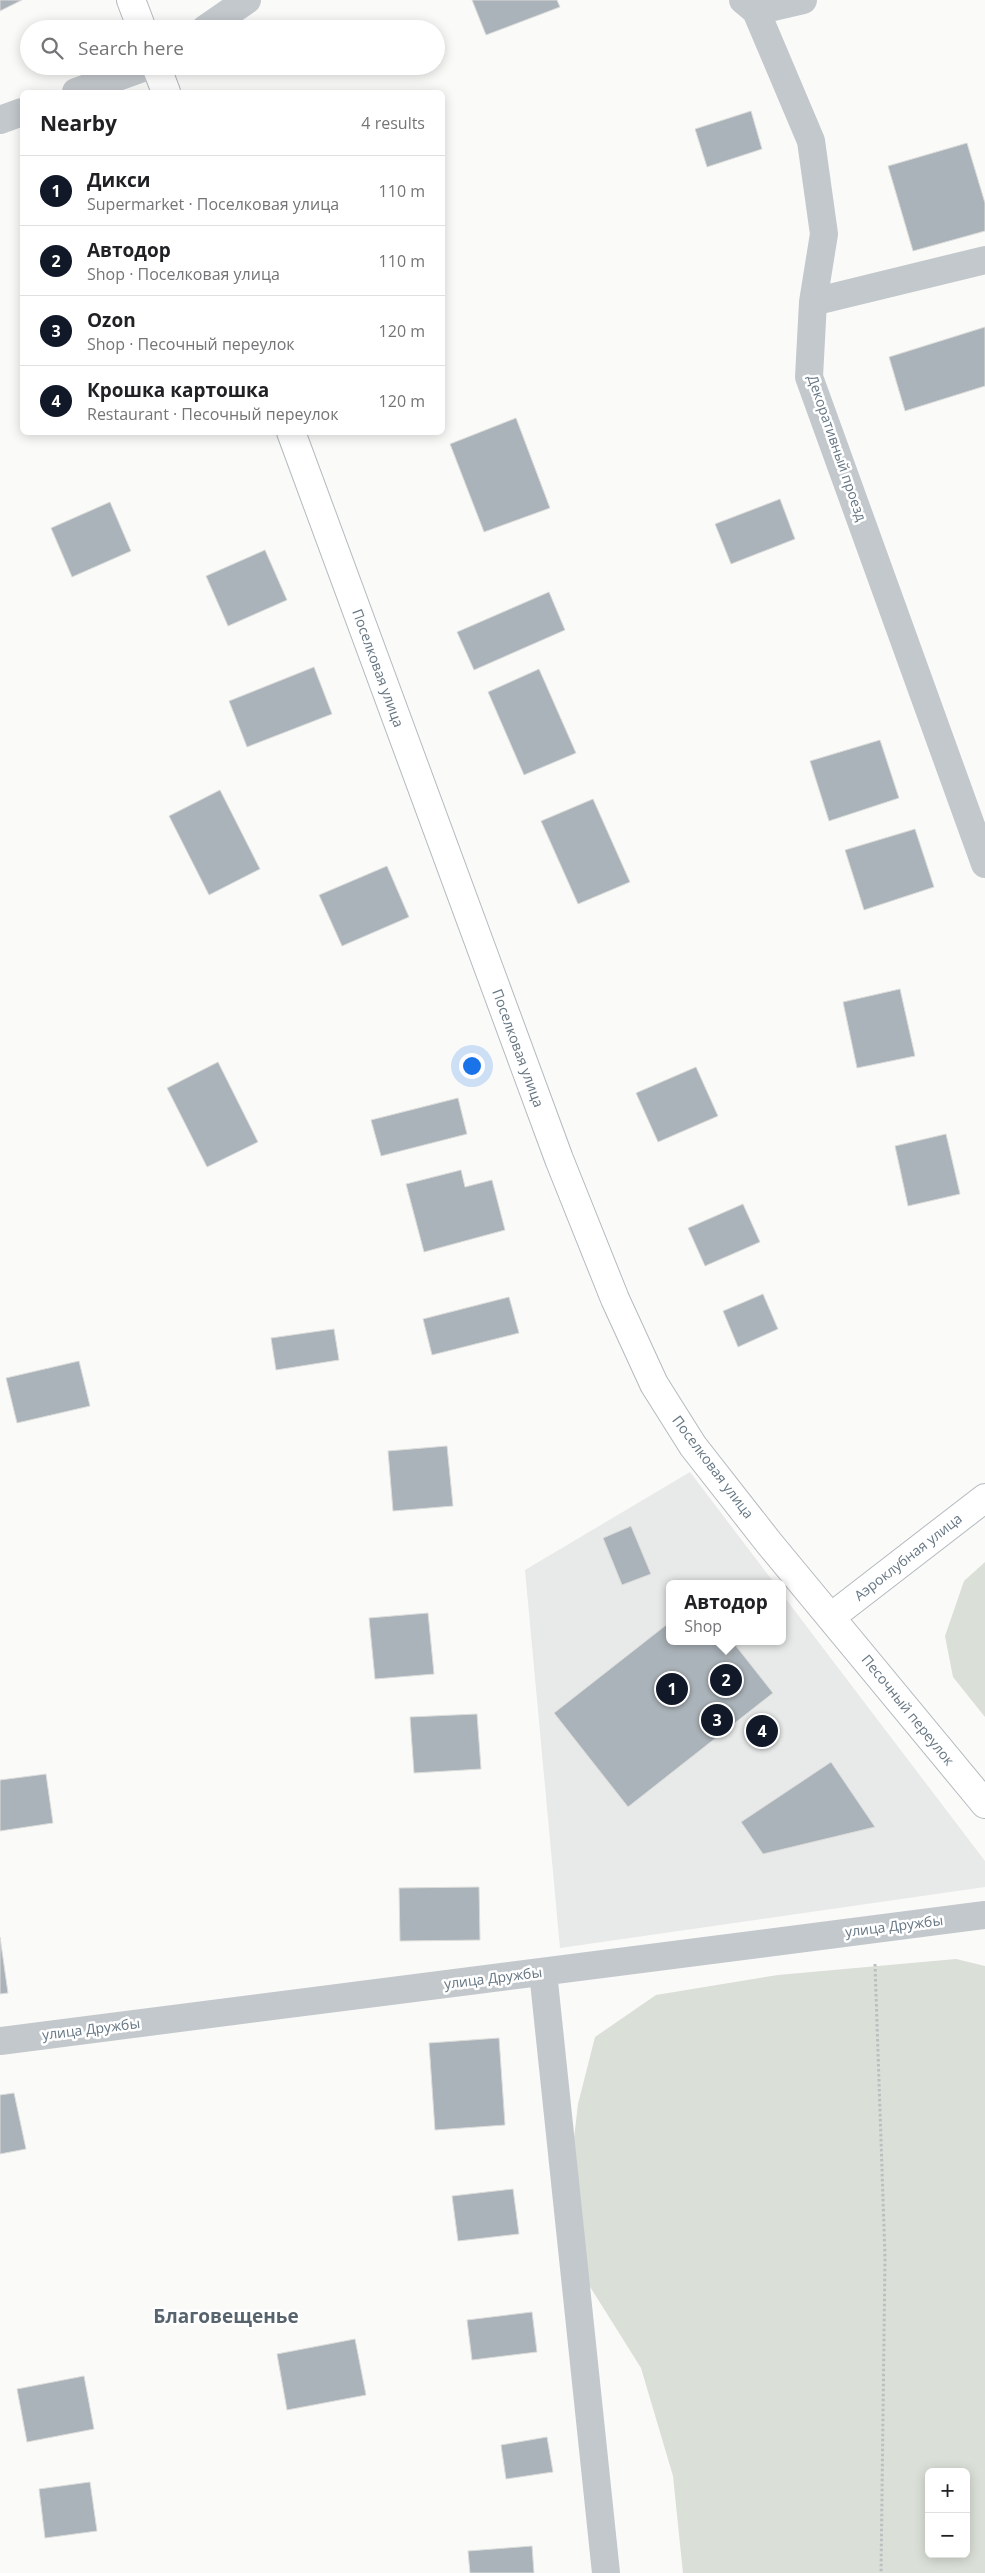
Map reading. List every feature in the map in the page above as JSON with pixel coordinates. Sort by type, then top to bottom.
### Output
[{"type":"main road","points":[[131,0],[139,20]]},
{"type":"main road","points":[[159,75],[165,90]]},
{"type":"main road","name":"Поселковая улица","points":[[292,435],[559,1159],[623,1316],[654,1384],[693,1446],[769,1543],[831,1616]]},
{"type":"main road","name":"Аэроклубная улица","points":[[831,1616],[985,1498]]},
{"type":"main road","name":"Песочный переулок","points":[[831,1616],[985,1804]]},
{"type":"street","points":[[218,20],[247,0]]},
{"type":"street","points":[[749,5],[803,0]]},
{"type":"street","name":"Декоративный проезд","points":[[749,5],[811,141],[824,234],[813,302],[810,377],[985,864]]},
{"type":"street","points":[[82,90],[123,75]]},
{"type":"street","points":[[0,120],[20,113]]},
{"type":"street","points":[[813,302],[985,260]]},
{"type":"street","name":"улица Дружбы","points":[[0,2041],[985,1915]]},
{"type":"street","points":[[543,1972],[606,2573]]},
{"type":"path","points":[[874,1928],[885,2257],[881,2573]]},
{"type":"shaded area","points":[[690,1472],[772,1580],[666,1580],[666,1645],[786,1645],[786,1599],[985,1861],[985,1887],[560,1948],[525,1570]]},
{"type":"shaded area","points":[[985,1562],[985,1717],[953,1677],[945,1636],[964,1581]]},
{"type":"shaded area","points":[[956,1959],[985,1966],[985,2573],[683,2573],[673,2476],[641,2368],[577,2266],[566,2207],[578,2104],[595,2037],[656,1995],[778,1975]]},
{"type":"building","points":[[0,0],[22,0],[0,11]]},
{"type":"building","points":[[472,0],[557,0],[560,7],[486,35]]},
{"type":"building","points":[[751,111],[762,149],[707,167],[695,129]]},
{"type":"building","points":[[967,143],[985,203],[985,231],[913,251],[888,166]]},
{"type":"building","points":[[985,327],[985,386],[905,411],[889,357]]},
{"type":"building","points":[[516,418],[550,508],[484,532],[450,444]]},
{"type":"building","points":[[780,499],[795,539],[731,564],[715,524]]},
{"type":"building","points":[[110,502],[131,551],[72,577],[51,528]]},
{"type":"building","points":[[265,550],[287,600],[228,626],[206,576]]},
{"type":"building","points":[[549,592],[565,630],[474,670],[457,632]]},
{"type":"building","points":[[314,667],[332,714],[247,747],[229,701]]},
{"type":"building","points":[[539,669],[576,753],[524,775],[488,692]]},
{"type":"building","points":[[880,740],[899,798],[829,821],[810,761]]},
{"type":"building","points":[[220,790],[260,869],[209,895],[169,816]]},
{"type":"building","points":[[593,799],[630,882],[578,904],[541,821]]},
{"type":"building","points":[[915,829],[934,887],[864,910],[845,850]]},
{"type":"building","points":[[387,866],[409,917],[342,946],[319,895]]},
{"type":"building","points":[[900,989],[915,1056],[857,1068],[843,1002]]},
{"type":"building","points":[[218,1062],[258,1142],[207,1167],[167,1088]]},
{"type":"building","points":[[696,1067],[718,1116],[658,1142],[636,1093]]},
{"type":"building","points":[[458,1098],[467,1134],[381,1156],[371,1120]]},
{"type":"building","points":[[946,1134],[960,1194],[908,1206],[895,1146]]},
{"type":"building","points":[[461,1170],[465,1187],[492,1180],[505,1230],[424,1252],[406,1184]]},
{"type":"building","points":[[743,1204],[760,1242],[705,1266],[688,1228]]},
{"type":"building","points":[[763,1294],[778,1329],[738,1347],[723,1311]]},
{"type":"building","points":[[509,1297],[519,1333],[432,1355],[423,1319]]},
{"type":"building","points":[[334,1329],[339,1360],[276,1370],[271,1338]]},
{"type":"building","points":[[79,1361],[90,1406],[17,1423],[6,1378]]},
{"type":"building","points":[[447,1446],[453,1506],[393,1511],[388,1451]]},
{"type":"building","points":[[631,1526],[651,1574],[622,1585],[603,1538]]},
{"type":"building","points":[[428,1613],[434,1674],[375,1679],[369,1618]]},
{"type":"building","points":[[666,1625],[666,1645],[735,1645],[773,1693],[628,1807],[554,1713]]},
{"type":"building","points":[[477,1714],[481,1769],[414,1773],[410,1717]]},
{"type":"building","points":[[831,1762],[875,1827],[763,1854],[741,1822]]},
{"type":"building","points":[[46,1774],[53,1823],[0,1831],[0,1780]]},
{"type":"building","points":[[479,1887],[480,1940],[400,1941],[399,1888]]},
{"type":"building","points":[[0,1937],[8,1993],[0,1994]]},
{"type":"building","points":[[499,2038],[505,2125],[435,2130],[429,2043]]},
{"type":"building","points":[[14,2093],[26,2149],[0,2154],[0,2095]]},
{"type":"building","points":[[513,2189],[519,2234],[458,2241],[452,2196]]},
{"type":"building","points":[[532,2312],[537,2352],[472,2360],[467,2320]]},
{"type":"building","points":[[355,2339],[366,2395],[287,2410],[277,2354]]},
{"type":"building","points":[[84,2376],[94,2429],[27,2442],[17,2389]]},
{"type":"building","points":[[547,2437],[553,2472],[506,2479],[501,2445]]},
{"type":"building","points":[[90,2482],[97,2531],[45,2538],[39,2489]]},
{"type":"building","points":[[532,2546],[534,2573],[470,2573],[468,2551]]},
{"type":"place","name":"Автодор","points":[[726,1680]]},
{"type":"place","name":"Дикси","points":[[672,1689]]},
{"type":"place","name":"Ozon","points":[[717,1720]]},
{"type":"place","name":"Крошка картошка","points":[[762,1731]]},
{"type":"district","name":"Благовещенье","points":[[226,2316]]}]
